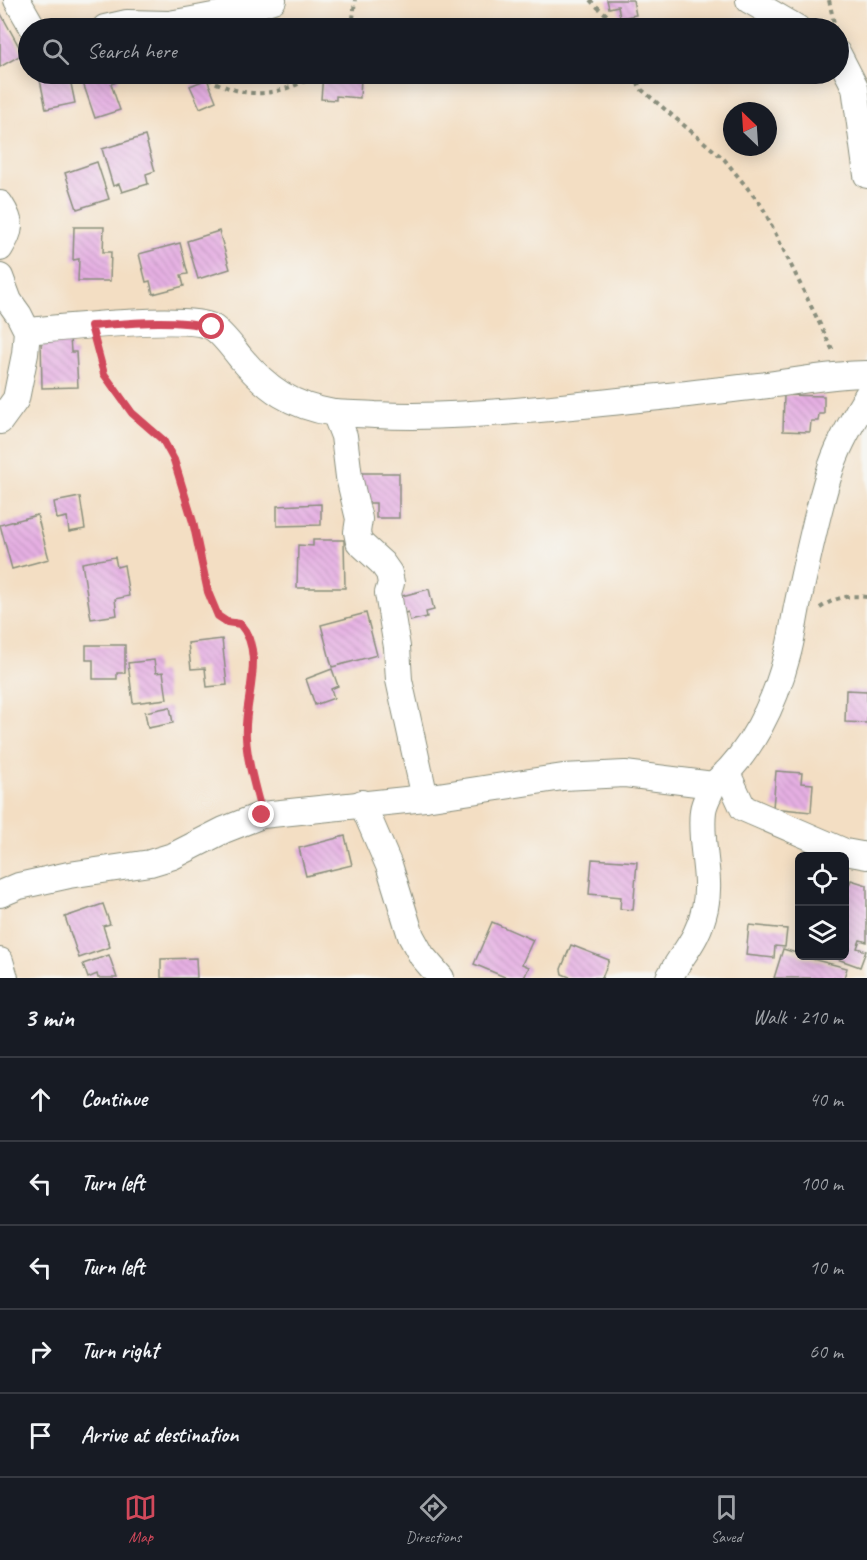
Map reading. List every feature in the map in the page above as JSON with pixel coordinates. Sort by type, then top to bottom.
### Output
[{"type":"street","points":[[17,0],[27,18]]},
{"type":"street","points":[[202,18],[239,11],[273,0]]},
{"type":"street","points":[[750,0],[780,18]]},
{"type":"street","points":[[849,75],[855,87],[867,175]]},
{"type":"street","points":[[0,204],[10,223],[9,233],[0,248]]},
{"type":"street","points":[[0,277],[9,301],[27,331],[16,399],[0,421]]},
{"type":"street","points":[[27,331],[139,322],[193,323],[212,327],[254,374],[277,394],[299,405],[334,412],[392,416],[465,416],[857,374]]},
{"type":"street","points":[[669,978],[699,932],[706,906],[704,808],[720,779],[754,736],[775,696],[788,656],[829,471],[867,396]]},
{"type":"street","points":[[334,412],[344,436],[349,477],[359,519],[357,532],[359,542],[382,563],[389,573],[391,583],[388,594],[397,647],[399,680],[425,798]]},
{"type":"street","points":[[0,894],[20,886],[69,875],[150,863],[173,856],[224,830],[262,815],[425,798],[563,777],[625,774],[720,779],[743,808],[845,852],[867,856]]},
{"type":"street","points":[[362,803],[390,868],[411,936],[422,956],[441,978]]},
{"type":"street","points":[[0,961],[5,978]]},
{"type":"path","points":[[353,18],[355,0]]},
{"type":"path","points":[[590,0],[609,18]]},
{"type":"path","points":[[829,0],[834,18]]},
{"type":"path","points":[[219,84],[237,90],[268,93],[283,91],[298,84]]},
{"type":"path","points":[[638,84],[642,90],[724,159],[762,206],[814,315],[857,374]]},
{"type":"path","points":[[91,326],[104,374],[132,413],[163,440],[174,460],[193,522],[208,592],[218,616],[227,622],[240,624],[248,633],[252,664],[251,690],[245,714],[246,738],[250,768],[262,815]]},
{"type":"path","points":[[792,632],[833,599],[867,597]]},
{"type":"building","points":[[607,0],[633,0],[636,15],[620,18],[618,6],[609,8]]},
{"type":"building","points":[[0,12],[18,45],[18,57],[0,67]]},
{"type":"building","points":[[41,84],[71,84],[75,103],[46,109]]},
{"type":"building","points":[[83,84],[111,84],[120,110],[95,118]]},
{"type":"building","points":[[209,84],[216,101],[200,108],[190,86]]},
{"type":"building","points":[[322,84],[361,84],[360,98],[336,96],[336,100],[321,99]]},
{"type":"building","points":[[145,136],[155,171],[146,174],[148,184],[122,192],[119,184],[113,186],[102,149]]},
{"type":"building","points":[[97,162],[109,199],[77,209],[65,173]]},
{"type":"building","points":[[74,227],[104,227],[103,252],[111,252],[110,281],[78,281],[79,259],[73,260]]},
{"type":"building","points":[[219,231],[230,269],[198,279],[187,241]]},
{"type":"building","points":[[180,243],[188,274],[181,275],[184,286],[153,294],[150,281],[146,282],[139,254]]},
{"type":"building","points":[[70,337],[71,352],[76,352],[78,387],[42,388],[41,338]]},
{"type":"building","points":[[784,395],[824,396],[824,414],[819,414],[818,421],[811,421],[810,432],[783,431]]},
{"type":"building","points":[[359,473],[399,473],[399,518],[376,518],[376,503],[359,503]]},
{"type":"building","points":[[80,497],[85,529],[69,532],[67,517],[57,519],[54,502]]},
{"type":"building","points":[[321,504],[321,525],[277,526],[277,506]]},
{"type":"building","points":[[37,515],[49,559],[12,569],[0,525]]},
{"type":"building","points":[[313,540],[344,540],[345,588],[297,588],[298,545],[313,546]]},
{"type":"building","points":[[115,557],[117,567],[124,565],[129,596],[115,599],[117,615],[91,619],[82,563]]},
{"type":"building","points":[[429,589],[434,610],[426,612],[427,617],[410,621],[408,612],[402,614],[398,597]]},
{"type":"building","points":[[366,613],[377,655],[332,667],[321,625]]},
{"type":"building","points":[[222,639],[227,685],[207,687],[205,668],[191,669],[188,643]]},
{"type":"building","points":[[86,645],[125,645],[125,673],[117,673],[117,679],[93,679],[93,660],[86,660]]},
{"type":"building","points":[[154,660],[156,673],[163,672],[167,699],[133,703],[128,663]]},
{"type":"building","points":[[332,669],[338,686],[331,689],[334,698],[315,705],[306,679]]},
{"type":"building","points":[[846,690],[867,691],[867,723],[845,722]]},
{"type":"building","points":[[170,707],[173,723],[148,728],[145,712]]},
{"type":"building","points":[[776,771],[802,773],[801,783],[813,784],[811,812],[773,808]]},
{"type":"building","points":[[345,836],[352,865],[306,876],[299,848]]},
{"type":"building","points":[[592,859],[637,862],[633,910],[620,909],[621,897],[589,894]]},
{"type":"building","points":[[851,880],[867,885],[867,942],[860,940],[857,948],[866,951],[860,967],[840,960],[849,960],[849,885]]},
{"type":"building","points":[[103,904],[110,924],[103,926],[110,947],[79,958],[65,917]]},
{"type":"building","points":[[492,922],[533,940],[522,964],[529,967],[524,978],[507,978],[474,964]]},
{"type":"building","points":[[749,925],[787,929],[785,947],[775,946],[774,958],[746,955]]},
{"type":"building","points":[[571,945],[609,960],[602,978],[572,978],[562,974],[561,969]]},
{"type":"building","points":[[783,949],[795,953],[795,960],[816,960],[847,968],[844,978],[774,978]]},
{"type":"building","points":[[109,955],[117,978],[98,978],[97,974],[88,978],[83,964]]},
{"type":"building","points":[[196,958],[197,978],[161,978],[161,959]]},
{"type":"route","points":[[212,327],[193,323],[139,322],[91,326],[104,374],[132,413],[163,440],[174,460],[193,522],[208,592],[218,616],[227,622],[240,624],[248,633],[252,664],[251,690],[245,714],[246,738],[250,768],[262,815]]}]
